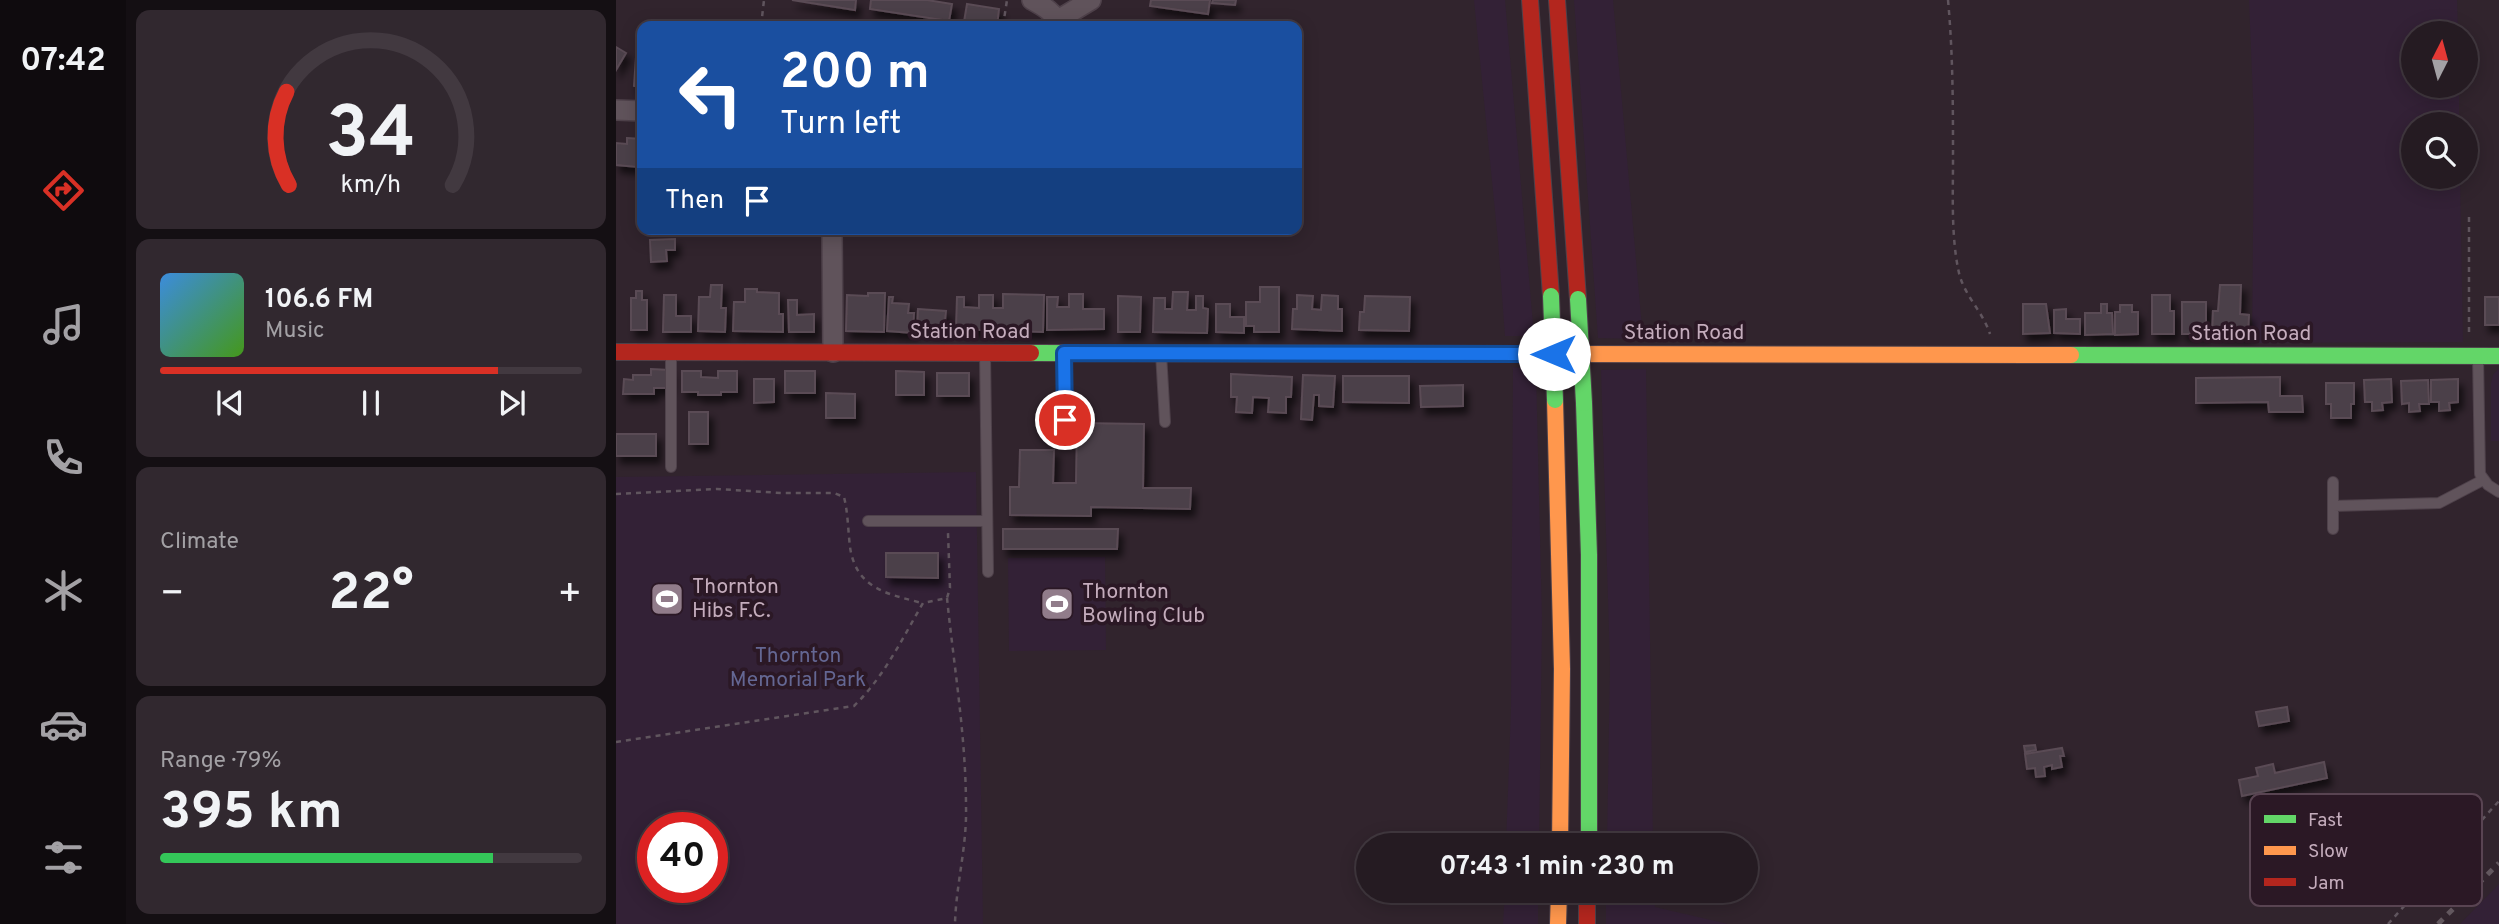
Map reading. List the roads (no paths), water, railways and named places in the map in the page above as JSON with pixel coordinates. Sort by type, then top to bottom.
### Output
[{"type":"main road","points":[[1530,0],[1551,296],[1555,400],[1562,669],[1560,833]]},
{"type":"main road","points":[[1556,0],[1584,403],[1589,555],[1589,833]]},
{"type":"main road","name":"Station Road","points":[[616,352],[2499,356]]},
{"type":"main road","points":[[1558,924],[1559,903]]},
{"type":"main road","points":[[1587,903],[1587,924]]},
{"type":"street","points":[[1032,0],[1046,8],[1056,21]]},
{"type":"street","points":[[1061,21],[1091,0]]},
{"type":"street","points":[[616,110],[637,111]]},
{"type":"street","points":[[832,235],[833,352]]},
{"type":"lane","points":[[671,352],[671,467]]},
{"type":"lane","points":[[985,353],[988,572]]},
{"type":"lane","points":[[1064,353],[1065,442]]},
{"type":"lane","points":[[1161,353],[1165,422]]},
{"type":"lane","points":[[2474,356],[2480,468],[2483,480],[2499,492]]},
{"type":"lane","points":[[2333,506],[2440,503],[2483,480]]},
{"type":"lane","points":[[2333,482],[2333,529]]},
{"type":"lane","points":[[868,521],[987,521]]},
{"type":"railway","points":[[2482,880],[2499,863]]},
{"type":"railway","points":[[2438,924],[2456,906]]},
{"type":"place","name":"Thornton Hibs F.C.","points":[[667,599]]},
{"type":"place","name":"Thornton Bowling Club","points":[[1057,604]]},
{"type":"park label","name":"Thornton Memorial Park","points":[[798,668]]}]
